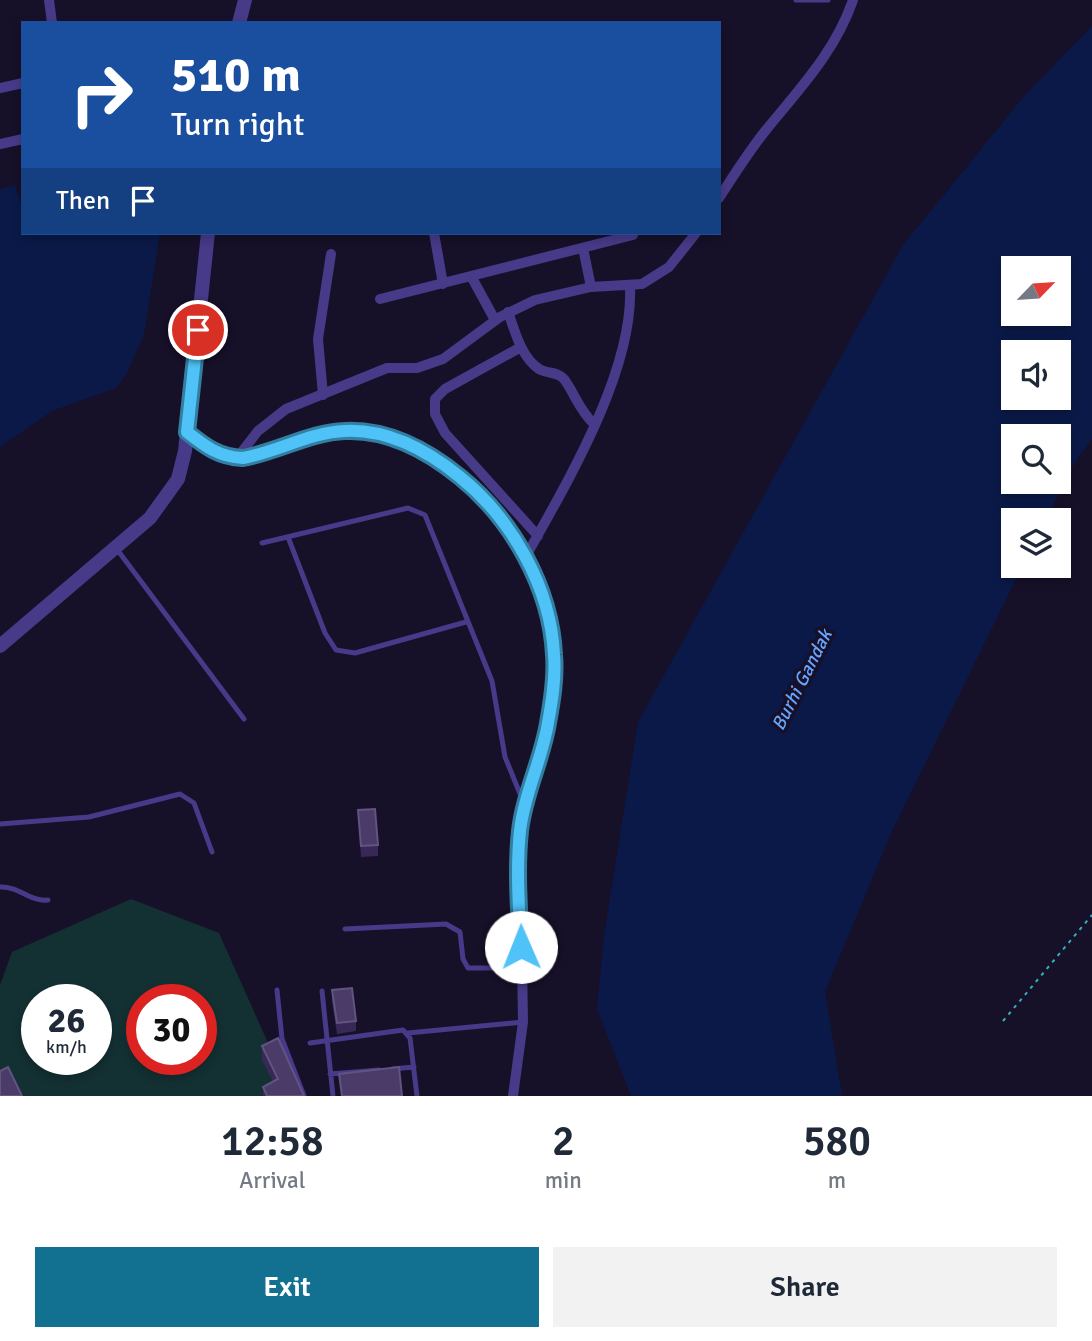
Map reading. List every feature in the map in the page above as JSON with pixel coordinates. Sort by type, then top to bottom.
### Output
[{"type":"street","points":[[49,0],[52,21]]},
{"type":"street","points":[[240,21],[245,0]]},
{"type":"street","points":[[721,195],[765,130],[822,62],[844,26],[853,0]]},
{"type":"street","points":[[0,88],[21,83]]},
{"type":"street","points":[[0,144],[21,139]]},
{"type":"street","points":[[0,646],[150,518],[170,495],[182,465],[187,432],[208,235]]},
{"type":"street","points":[[434,235],[443,284]]},
{"type":"street","points":[[380,299],[633,235]]},
{"type":"street","points":[[237,458],[258,430],[274,416],[387,368],[417,368],[443,359],[508,312],[547,297],[591,287],[630,286],[658,277],[681,255],[695,235]]},
{"type":"street","points":[[583,248],[591,287]]},
{"type":"street","points":[[323,396],[318,339],[331,254]]},
{"type":"street","points":[[471,276],[495,320]]},
{"type":"street","points":[[525,558],[594,424],[627,333],[630,286]]},
{"type":"street","points":[[508,312],[521,347],[539,368],[564,379],[579,408],[594,424]]},
{"type":"street","points":[[521,347],[445,389],[435,399],[434,406],[445,433],[538,536]]},
{"type":"street","points":[[187,432],[218,454],[237,458],[263,454],[343,431],[366,432],[398,440],[428,454],[468,483],[506,524],[525,558],[547,615],[555,657],[548,724],[525,806],[520,847],[523,1022],[513,1096]]},
{"type":"lane","points":[[796,0],[828,0]]},
{"type":"lane","points":[[262,543],[408,508],[418,510],[430,526],[495,692],[505,757],[525,806]]},
{"type":"lane","points":[[288,537],[325,633],[336,650],[344,653],[370,650],[466,622]]},
{"type":"lane","points":[[116,548],[244,719]]},
{"type":"lane","points":[[0,824],[89,817],[180,794],[194,803],[212,852]]},
{"type":"lane","points":[[0,887],[13,887],[36,900],[48,900]]},
{"type":"lane","points":[[345,929],[446,924],[460,932],[463,959],[468,968],[522,968]]},
{"type":"lane","points":[[277,990],[282,1039],[304,1096]]},
{"type":"lane","points":[[321,991],[333,1096]]},
{"type":"lane","points":[[310,1043],[398,1030],[408,1033],[523,1022]]},
{"type":"lane","points":[[408,1033],[417,1096]]},
{"type":"lane","points":[[330,1074],[414,1067]]},
{"type":"path","points":[[1003,1021],[1092,915]]},
{"type":"green space","points":[[131,899],[219,933],[273,1054],[298,1096],[0,1096],[0,985],[12,952]]},
{"type":"water","name":"Burhi Gandak","points":[[1092,26],[1092,439],[1071,470],[1071,424],[1001,424],[1001,494],[1059,494],[1052,508],[1001,508],[1001,578],[1017,578],[891,833],[825,992],[842,1096],[631,1096],[597,1009],[604,936],[638,722],[903,245],[1026,94]]},
{"type":"water","points":[[15,185],[21,204],[21,235],[160,235],[144,335],[126,375],[116,388],[52,411],[0,447],[0,189]]},
{"type":"building","points":[[375,809],[378,845],[361,846],[358,810]]},
{"type":"building","points":[[352,988],[356,1021],[337,1023],[332,990]]},
{"type":"building","points":[[278,1038],[304,1096],[267,1096],[263,1087],[278,1079],[262,1046]]},
{"type":"building","points":[[8,1067],[22,1096],[0,1096],[0,1071]]},
{"type":"building","points":[[399,1067],[402,1096],[342,1096],[339,1074]]},
{"type":"route","points":[[198,330],[187,432],[206,447],[228,458],[243,458],[330,432],[358,431],[386,436],[420,449],[468,483],[495,510],[517,541],[538,587],[547,615],[555,657],[548,724],[520,832],[521,947]]}]
